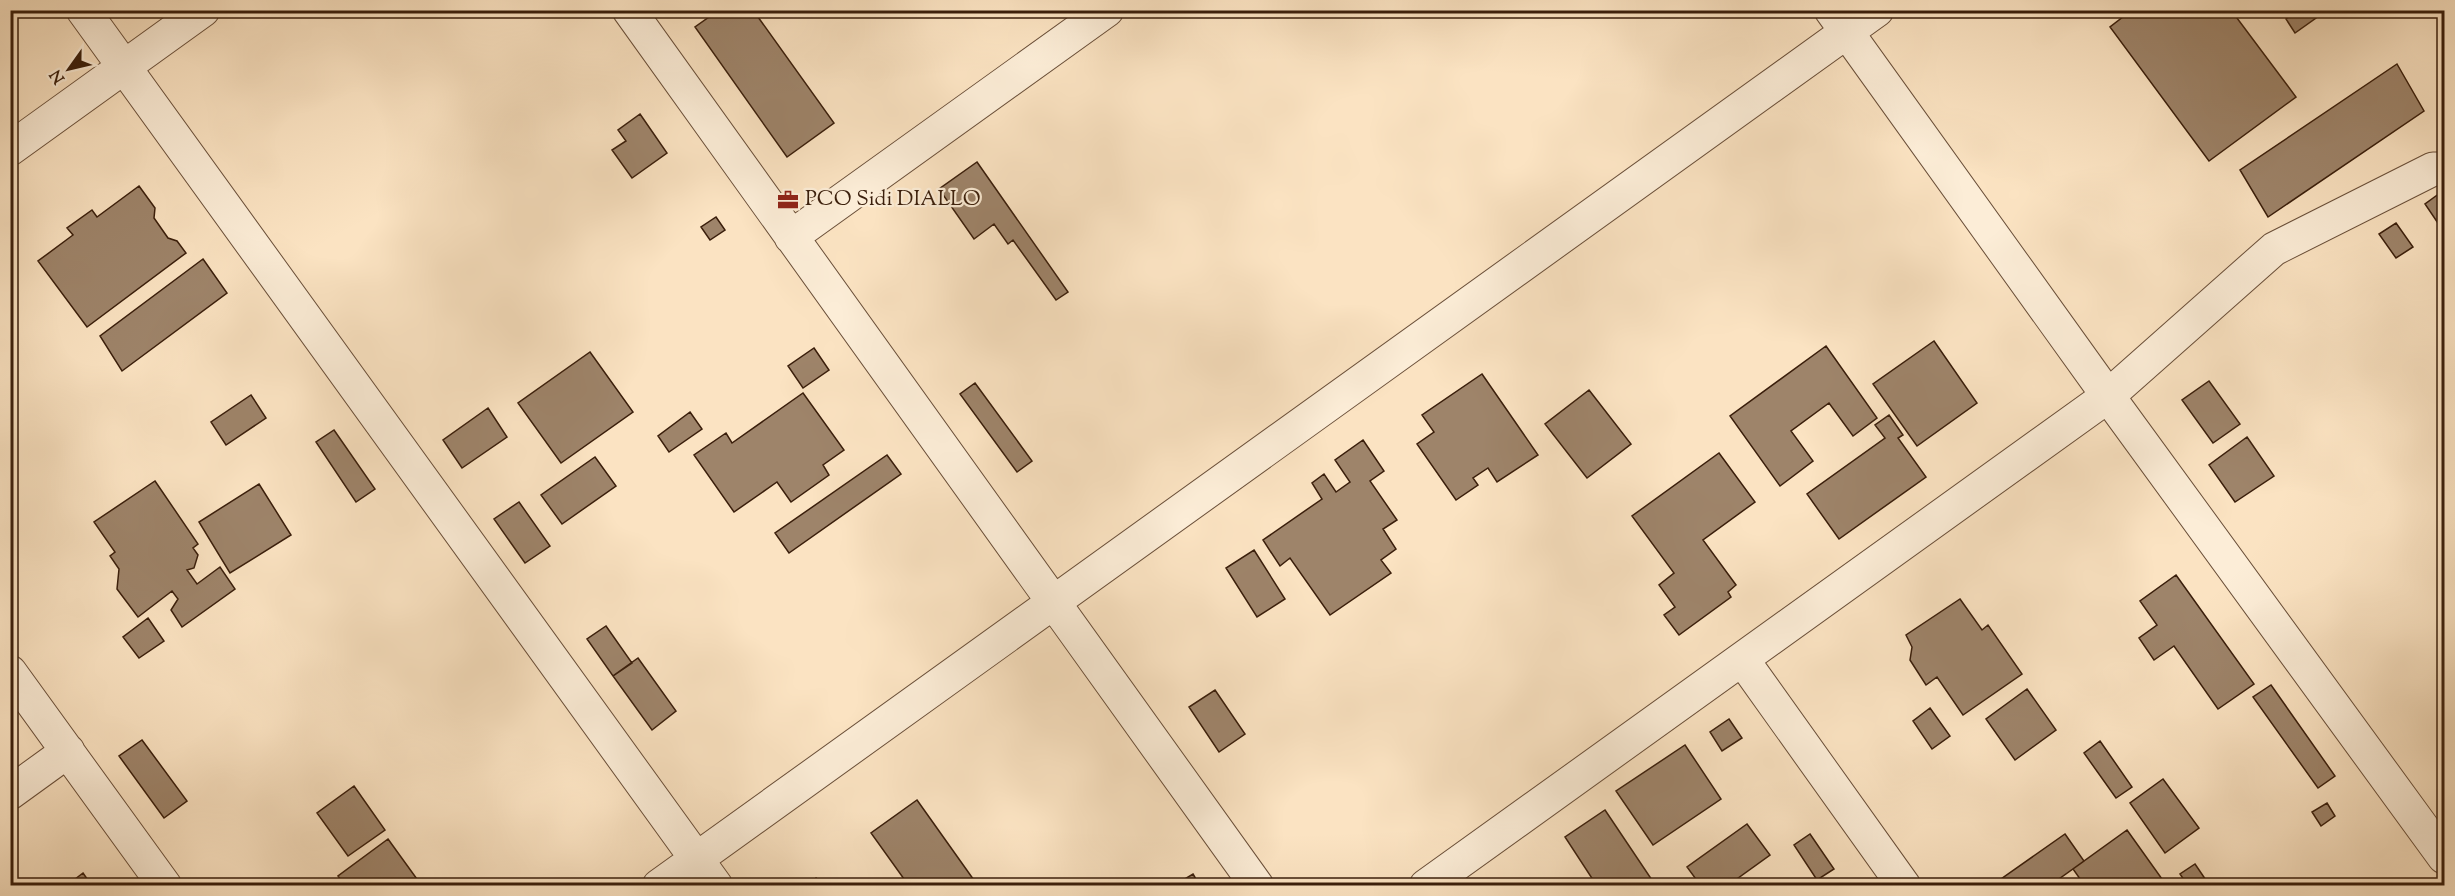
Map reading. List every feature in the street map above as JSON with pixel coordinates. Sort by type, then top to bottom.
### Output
[{"type":"street","points":[[83,10],[716,885]]},
{"type":"street","points":[[10,149],[203,10]]},
{"type":"street","points":[[629,10],[1257,885]]},
{"type":"street","points":[[791,237],[1107,10]]},
{"type":"street","points":[[659,885],[1053,602],[1839,21],[1877,10]]},
{"type":"street","points":[[1839,21],[2108,396],[2445,857]]},
{"type":"street","points":[[1426,885],[2108,396],[2274,249],[2433,169],[2445,169]]},
{"type":"street","points":[[1742,659],[1904,885]]},
{"type":"street","points":[[10,672],[165,885]]},
{"type":"street","points":[[10,793],[68,751]]},
{"type":"building","points":[[719,10],[753,10],[834,123],[787,157],[695,27]]},
{"type":"building","points":[[2132,10],[2231,10],[2296,97],[2209,161],[2110,27]]},
{"type":"building","points":[[2298,10],[2310,10],[2316,18],[2295,33],[2286,19]]},
{"type":"building","points":[[2397,64],[2424,111],[2268,217],[2240,170]]},
{"type":"building","points":[[640,114],[667,153],[632,178],[612,150],[626,141],[618,130]]},
{"type":"building","points":[[977,162],[1068,292],[1056,300],[1013,240],[1008,244],[994,224],[974,239],[939,189]]},
{"type":"building","points":[[139,186],[155,208],[154,218],[168,238],[177,241],[186,253],[87,327],[38,261],[73,235],[67,228],[92,210],[97,217]]},
{"type":"building","points":[[2440,193],[2444,200],[2444,232],[2425,204]]},
{"type":"building","points":[[716,217],[725,230],[710,240],[701,227]]},
{"type":"building","points":[[2396,223],[2413,247],[2396,258],[2379,234]]},
{"type":"building","points":[[203,259],[227,293],[122,371],[100,336]]},
{"type":"building","points":[[1934,341],[1977,403],[1917,446],[1873,384]]},
{"type":"building","points":[[1826,346],[1877,418],[1853,436],[1829,403],[1791,431],[1813,461],[1780,486],[1730,416]]},
{"type":"building","points":[[814,348],[829,370],[803,388],[788,366]]},
{"type":"building","points":[[590,352],[633,412],[561,463],[518,403]]},
{"type":"building","points":[[1482,374],[1538,455],[1497,482],[1488,468],[1473,478],[1478,485],[1456,500],[1417,444],[1434,432],[1422,415]]},
{"type":"building","points":[[2209,381],[2240,424],[2213,443],[2182,400]]},
{"type":"building","points":[[975,383],[1032,461],[1017,472],[960,394]]},
{"type":"building","points":[[1589,390],[1631,444],[1587,478],[1545,424]]},
{"type":"building","points":[[803,393],[844,450],[823,465],[829,475],[791,502],[777,482],[734,512],[694,455],[726,433],[732,443]]},
{"type":"building","points":[[251,395],[266,418],[226,445],[211,422]]},
{"type":"building","points":[[488,408],[507,437],[462,468],[443,440]]},
{"type":"building","points":[[690,412],[702,429],[669,452],[658,436]]},
{"type":"building","points":[[1889,415],[1903,435],[1898,438],[1926,477],[1839,539],[1807,494],[1885,438],[1875,425]]},
{"type":"building","points":[[334,430],[375,489],[356,502],[316,442]]},
{"type":"building","points":[[2247,437],[2274,476],[2235,502],[2209,465]]},
{"type":"building","points":[[1363,440],[1384,471],[1370,481],[1397,520],[1383,529],[1396,549],[1381,560],[1391,573],[1330,615],[1290,558],[1280,566],[1263,540],[1322,499],[1312,483],[1324,474],[1336,492],[1350,482],[1335,460]]},
{"type":"building","points":[[1719,453],[1755,502],[1703,540],[1736,585],[1728,592],[1731,597],[1679,635],[1664,615],[1675,607],[1659,585],[1674,573],[1632,516]]},
{"type":"building","points":[[887,455],[901,474],[789,553],[775,533]]},
{"type":"building","points":[[595,457],[616,486],[562,524],[541,495]]},
{"type":"building","points":[[155,481],[198,544],[193,548],[198,555],[194,568],[187,570],[197,584],[220,567],[235,589],[182,627],[171,610],[178,599],[172,591],[138,617],[117,589],[119,569],[110,556],[115,552],[94,522]]},
{"type":"building","points":[[259,484],[291,535],[230,573],[199,522]]},
{"type":"building","points":[[519,502],[550,546],[525,563],[494,519]]},
{"type":"building","points":[[1254,550],[1285,599],[1257,617],[1226,568]]},
{"type":"building","points":[[2176,575],[2254,684],[2218,709],[2174,646],[2154,660],[2139,638],[2157,625],[2140,601]]},
{"type":"building","points":[[1960,599],[1982,630],[1988,625],[2022,674],[1963,715],[1937,677],[1926,685],[1910,660],[1912,647],[1906,635]]},
{"type":"building","points":[[148,618],[164,641],[139,658],[123,637]]},
{"type":"building","points":[[606,626],[632,663],[613,676],[587,639]]},
{"type":"building","points":[[638,658],[676,711],[652,730],[613,676]]},
{"type":"building","points":[[2271,685],[2335,776],[2318,788],[2253,697]]},
{"type":"building","points":[[2027,689],[2056,730],[2015,760],[1986,719]]},
{"type":"building","points":[[1215,690],[1245,734],[1219,752],[1189,707]]},
{"type":"building","points":[[1930,708],[1950,736],[1932,749],[1913,721]]},
{"type":"building","points":[[1729,719],[1742,738],[1722,751],[1710,732]]},
{"type":"building","points":[[142,740],[187,801],[164,818],[119,756]]},
{"type":"building","points":[[2100,741],[2132,787],[2116,798],[2084,753]]},
{"type":"building","points":[[1685,745],[1721,799],[1653,845],[1616,791]]},
{"type":"building","points":[[2163,779],[2199,828],[2165,853],[2130,803]]},
{"type":"building","points":[[354,786],[385,830],[348,856],[317,813]]},
{"type":"building","points":[[917,800],[976,883],[973,886],[909,886],[871,833]]},
{"type":"building","points":[[2327,803],[2335,816],[2321,826],[2312,812]]},
{"type":"building","points":[[1605,810],[1656,886],[1597,886],[1565,837]]},
{"type":"building","points":[[1747,824],[1770,855],[1727,886],[1701,886],[1687,867]]},
{"type":"building","points":[[2127,830],[2167,886],[2085,886],[2073,869]]},
{"type":"building","points":[[1810,834],[1834,869],[1817,880],[1794,845]]},
{"type":"building","points":[[2065,834],[2084,861],[2049,886],[1991,886]]},
{"type":"building","points":[[388,839],[422,886],[345,886],[338,876]]},
{"type":"building","points":[[2195,864],[2210,886],[2188,886],[2180,874]]},
{"type":"building","points":[[83,873],[92,886],[66,886]]},
{"type":"building","points":[[1193,874],[1200,886],[1173,886]]},
{"type":"building","points":[[816,878],[821,886],[806,886]]},
{"type":"place","name":"PCO Sidi DIALLO","points":[[788,200]]}]
